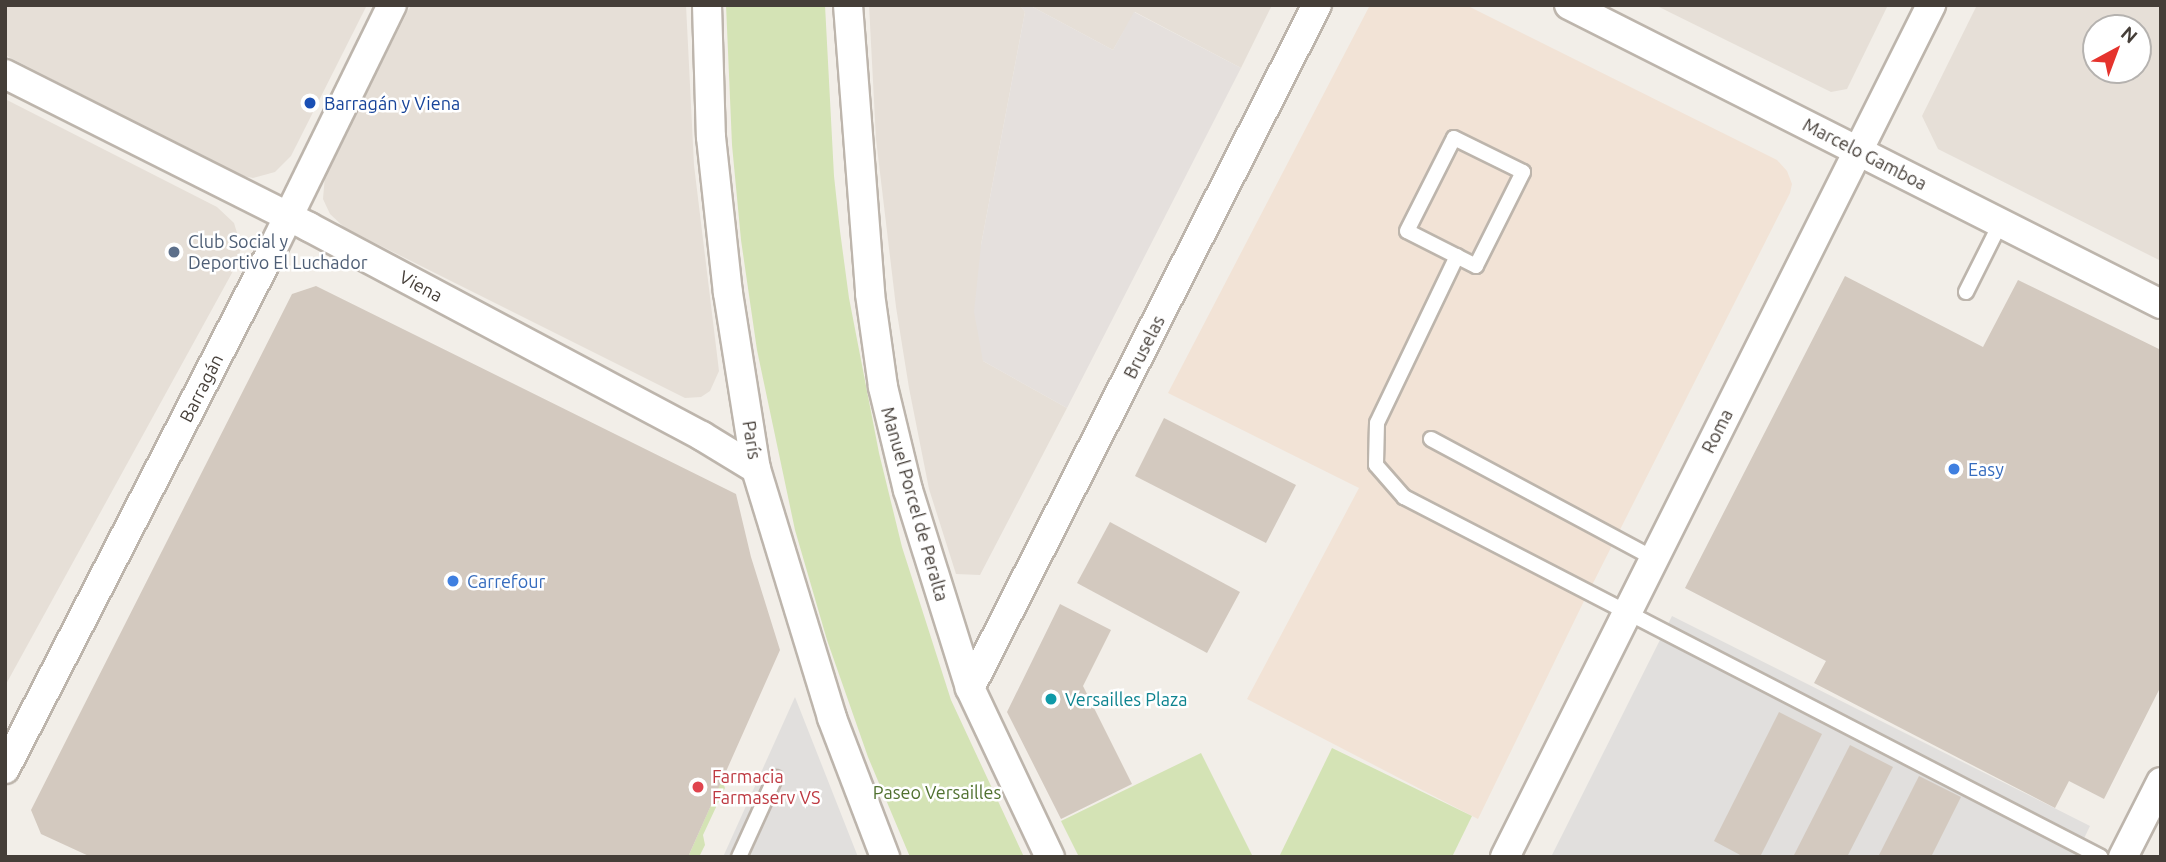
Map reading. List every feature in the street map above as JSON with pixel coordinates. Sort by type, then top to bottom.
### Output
[{"type":"street","name":"Barragán","points":[[5,769],[288,217],[392,5]]},
{"type":"street","name":"París","points":[[707,5],[711,137],[726,280],[756,470],[832,718],[885,857]]},
{"type":"street","name":"Manuel Porcel de Peralta","points":[[848,5],[862,210],[883,387],[908,490],[970,688],[1050,857]]},
{"type":"street","name":"Bruselas","points":[[970,688],[1317,5]]},
{"type":"street","name":"Marcelo Gamboa","points":[[1569,5],[2161,304]]},
{"type":"street","name":"Roma","points":[[1505,857],[1625,612],[1860,151],[1931,5]]},
{"type":"street","name":"Viena","points":[[5,74],[288,217],[659,412],[756,470]]},
{"type":"street","points":[[2123,857],[2161,782]]},
{"type":"lane","points":[[1454,138],[1524,172],[1476,266],[1457,256],[1407,232],[1454,138]]},
{"type":"lane","points":[[1966,292],[2001,222]]},
{"type":"lane","points":[[1457,256],[1377,423],[1376,466],[1404,496],[2101,857]]},
{"type":"lane","points":[[1431,439],[1653,558]]},
{"type":"lane","points":[[739,857],[775,778]]},
{"type":"shaded area","points":[[5,5],[367,5],[291,156],[275,172],[253,178],[239,175],[5,55]]},
{"type":"shaded area","points":[[411,5],[686,5],[694,165],[719,371],[710,391],[701,397],[685,398],[345,228],[330,214],[323,199],[325,175]]},
{"type":"shaded area","points":[[869,5],[1020,5],[1025,12],[981,245],[983,361],[1067,408],[980,575],[956,574],[929,489],[909,388],[896,307],[876,139]]},
{"type":"shaded area","points":[[1020,5],[1029,5],[1113,50],[1134,12],[1241,68],[1067,408],[983,361],[974,312],[981,245],[1025,12]]},
{"type":"shaded area","points":[[1029,5],[1272,5],[1241,68],[1135,12],[1113,50]]},
{"type":"shaded area","points":[[1370,5],[1466,5],[1777,160],[1787,171],[1792,184],[1790,193],[1584,601],[1478,819],[1247,699],[1359,488],[1168,393]]},
{"type":"shaded area","points":[[1655,5],[1888,5],[1847,89],[1831,92]]},
{"type":"shaded area","points":[[1977,5],[2161,5],[2161,261],[1938,149],[1922,116]]},
{"type":"shaded area","points":[[5,99],[217,207],[234,223],[241,246],[238,262],[5,686]]},
{"type":"shaded area","points":[[1672,616],[2090,826],[2075,857],[1551,857]]},
{"type":"shaded area","points":[[795,697],[858,857],[723,857]]},
{"type":"green space","name":"Paseo Versailles","points":[[726,5],[825,5],[834,176],[840,231],[849,298],[879,453],[902,547],[951,700],[1024,857],[910,857],[868,757],[827,640],[795,530],[757,350],[741,240],[732,145]]},
{"type":"green space","points":[[1332,748],[1472,816],[1452,857],[1279,857]]},
{"type":"green space","points":[[1201,753],[1253,857],[1079,857],[1061,821]]},
{"type":"green space","points":[[722,780],[725,788],[703,835],[705,845],[699,857],[688,857]]},
{"type":"building","name":"Easy","points":[[1845,276],[1983,347],[2018,280],[2161,350],[2161,686],[2104,799],[2069,781],[2055,808],[1814,683],[1826,661],[1685,588]]},
{"type":"building","name":"Carrefour","points":[[316,286],[736,494],[751,557],[780,650],[688,857],[91,857],[41,834],[31,810],[292,294]]},
{"type":"building","points":[[1164,418],[1296,485],[1266,543],[1135,476]]},
{"type":"building","points":[[1110,522],[1240,592],[1207,653],[1077,583]]},
{"type":"building","name":"Versailles Plaza","points":[[1060,604],[1111,630],[1083,686],[1132,784],[1061,819],[1007,712]]},
{"type":"building","points":[[1779,712],[1822,734],[1760,857],[1744,857],[1714,841]]},
{"type":"building","points":[[1850,745],[1893,767],[1847,857],[1793,857]]},
{"type":"building","points":[[1919,776],[1961,797],[1931,857],[1878,857]]},
{"type":"place","name":"Barragán y Viena","points":[[310,103]]},
{"type":"place","name":"Club Social y Deportivo El Luchador","points":[[174,252]]},
{"type":"place","name":"Easy","points":[[1954,469]]},
{"type":"place","name":"Carrefour","points":[[453,581]]},
{"type":"place","name":"Versailles Plaza","points":[[1051,699]]},
{"type":"place","name":"Farmacia Farmaserv VS","points":[[698,787]]}]
